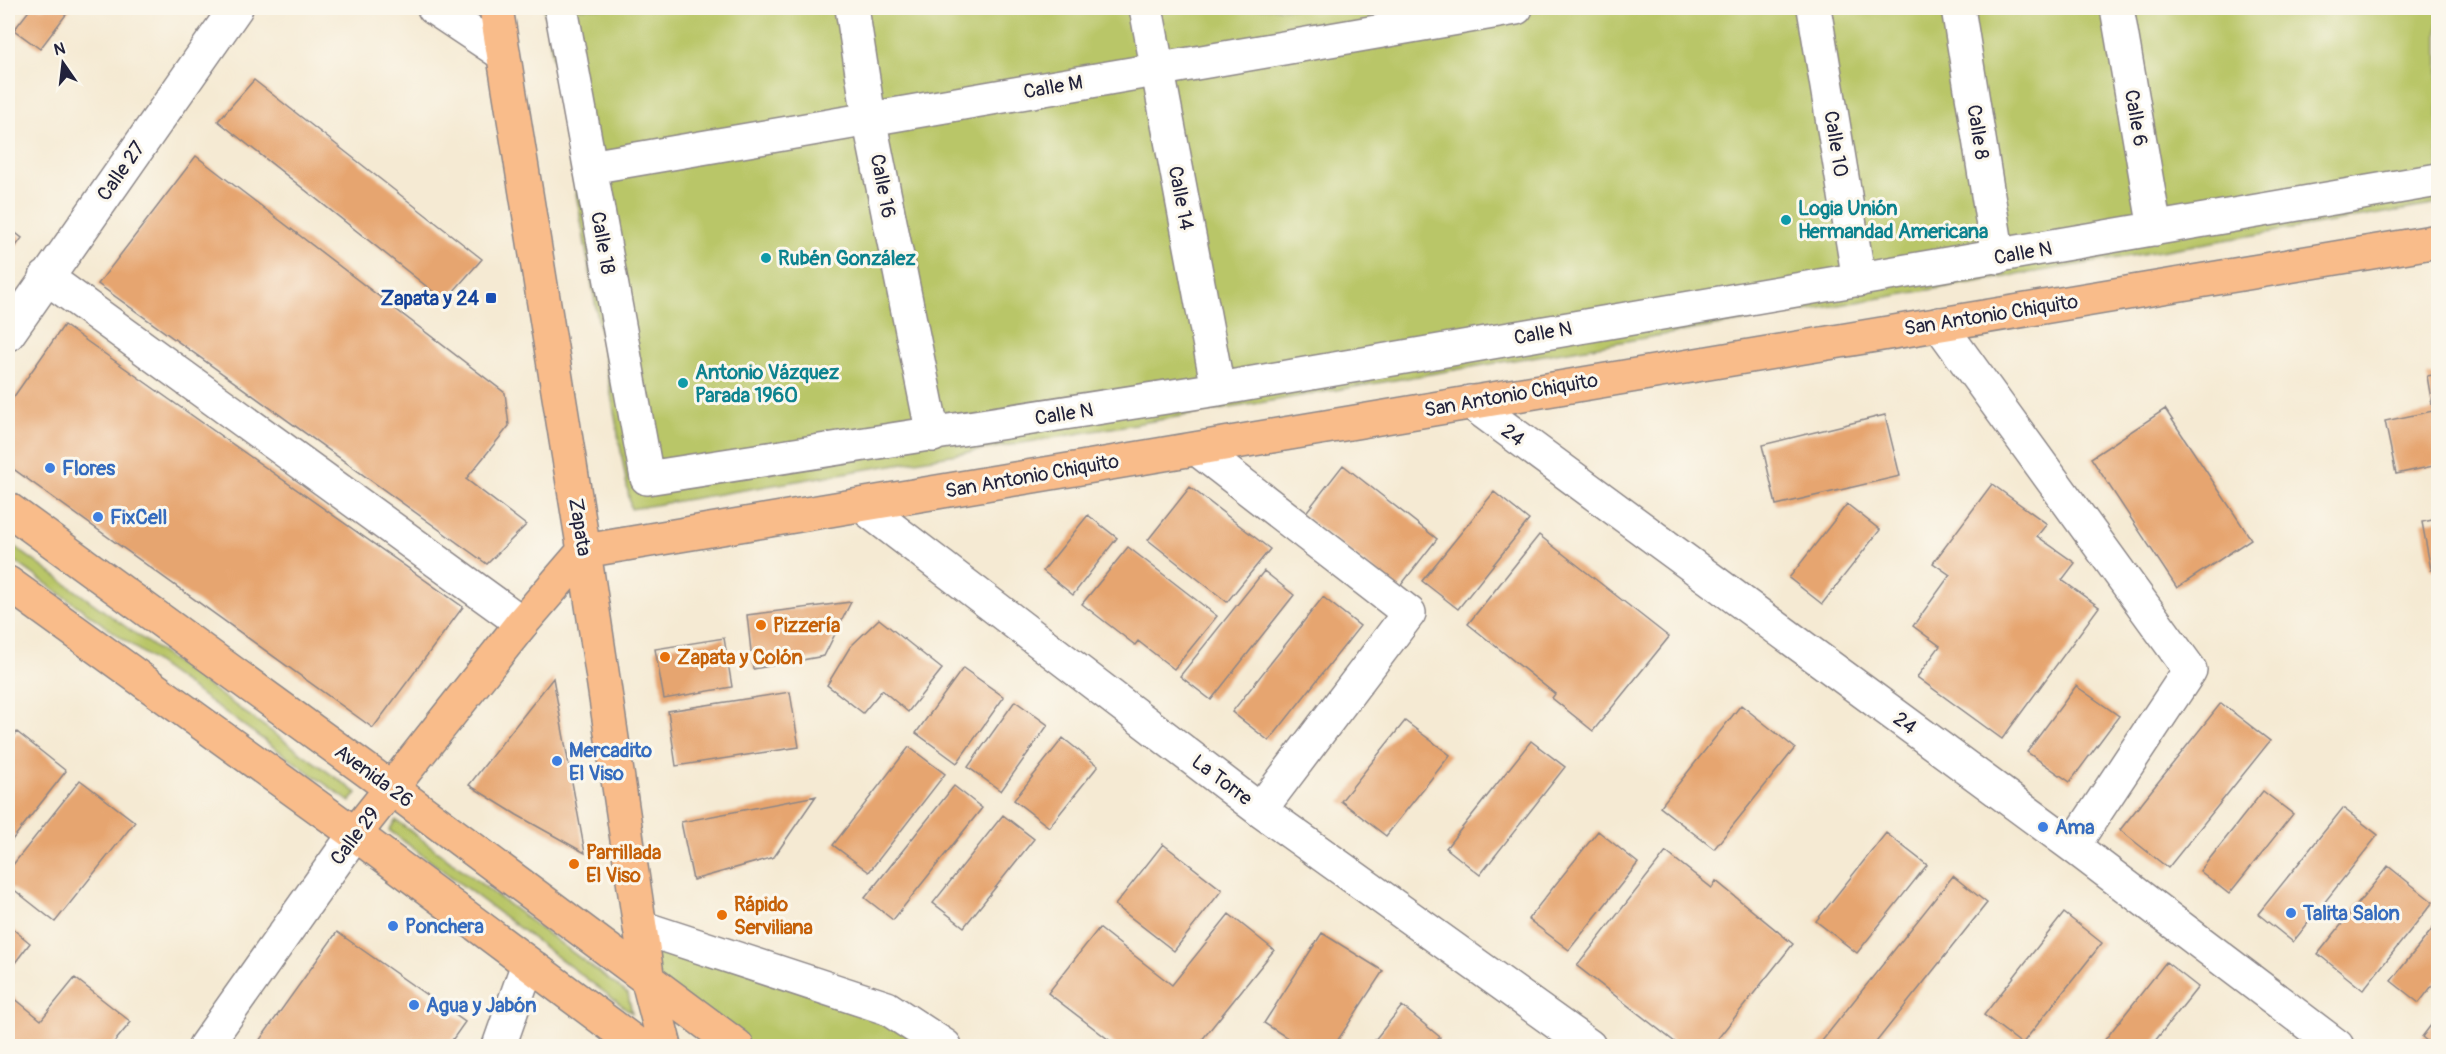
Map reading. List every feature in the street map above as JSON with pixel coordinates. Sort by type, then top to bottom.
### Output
[{"type":"main road","name":"Zapata","points":[[496,8],[585,551],[648,981],[665,1047]]},
{"type":"main road","name":"San Antonio Chiquito","points":[[585,551],[2439,241]]},
{"type":"main road","name":"Avenida 26","points":[[8,509],[391,788],[737,1047]]},
{"type":"main road","name":"Calle 29","points":[[355,834],[522,623],[585,551]]},
{"type":"main road","points":[[8,583],[355,834],[639,1047]]},
{"type":"street","name":"Calle 27","points":[[8,334],[236,8]]},
{"type":"street","points":[[434,8],[503,54]]},
{"type":"street","name":"Calle 18","points":[[561,8],[647,478]]},
{"type":"street","name":"Calle 16","points":[[852,8],[869,118],[933,435]]},
{"type":"street","name":"Calle 14","points":[[1146,8],[1218,389]]},
{"type":"street","name":"Calle M","points":[[590,167],[1516,8]]},
{"type":"street","name":"Calle 10","points":[[1814,8],[1859,280]]},
{"type":"street","name":"Calle 8","points":[[1958,8],[1998,257]]},
{"type":"street","name":"Calle 6","points":[[2117,8],[2155,229]]},
{"type":"street","name":"Calle N","points":[[647,478],[1218,389],[2439,180]]},
{"type":"street","points":[[46,277],[522,623]]},
{"type":"street","points":[[1939,324],[2190,670],[2073,846]]},
{"type":"street","name":"24","points":[[1470,402],[2073,846],[2337,1047]]},
{"type":"street","points":[[1197,448],[1409,613],[1260,810]]},
{"type":"street","name":"La Torre","points":[[861,505],[1260,810],[1588,1047]]},
{"type":"street","name":"Calle 29","points":[[205,1047],[355,834]]},
{"type":"street","points":[[640,927],[886,1008],[945,1047]]},
{"type":"street","points":[[499,1047],[528,964]]},
{"type":"green space","points":[[544,8],[2438,8],[2438,204],[631,509]]},
{"type":"green space","points":[[8,542],[357,793],[350,802],[8,556]]},
{"type":"green space","points":[[396,820],[628,994],[632,1013],[389,830]]},
{"type":"green space","points":[[640,927],[945,1046],[737,1046],[648,981]]},
{"type":"building","points":[[31,8],[71,8],[40,49],[14,30]]},
{"type":"building","points":[[254,80],[482,259],[445,301],[218,121]]},
{"type":"building","points":[[196,156],[505,393],[509,426],[466,479],[526,525],[487,564],[98,284]]},
{"type":"building","points":[[8,227],[22,238],[8,257]]},
{"type":"building","points":[[64,325],[463,607],[373,728],[8,465],[8,405]]},
{"type":"building","points":[[2438,374],[2438,465],[2396,474],[2385,421],[2433,411],[2427,376]]},
{"type":"building","points":[[2165,409],[2251,539],[2177,588],[2091,458]]},
{"type":"building","points":[[1885,415],[1900,476],[1776,505],[1762,445]]},
{"type":"building","points":[[1343,465],[1437,539],[1398,589],[1304,515]]},
{"type":"building","points":[[1992,484],[2047,524],[2037,536],[2075,563],[2062,580],[2099,607],[2002,739],[1917,677],[1940,646],[1913,626],[1950,575],[1933,563]]},
{"type":"building","points":[[1190,487],[1270,549],[1227,602],[1148,540]]},
{"type":"building","points":[[1494,492],[1529,520],[1458,609],[1422,581]]},
{"type":"building","points":[[1847,504],[1880,530],[1822,604],[1789,578]]},
{"type":"building","points":[[1088,515],[1117,538],[1073,595],[1043,571]]},
{"type":"building","points":[[2438,519],[2438,569],[2431,570],[2422,522]]},
{"type":"building","points":[[1539,535],[1669,637],[1593,731],[1552,698],[1555,694],[1468,624]]},
{"type":"building","points":[[1128,547],[1217,616],[1174,669],[1138,641],[1135,645],[1082,604]]},
{"type":"building","points":[[1264,571],[1294,595],[1211,700],[1180,676]]},
{"type":"building","points":[[1323,597],[1360,626],[1269,741],[1232,712]]},
{"type":"building","points":[[851,602],[824,656],[753,669],[747,615]]},
{"type":"building","points":[[879,619],[942,669],[908,712],[882,690],[863,713],[827,685],[850,647]]},
{"type":"building","points":[[724,638],[732,687],[664,699],[655,649]]},
{"type":"building","points":[[963,668],[1004,697],[957,763],[916,733]]},
{"type":"building","points":[[553,678],[585,853],[469,785]]},
{"type":"building","points":[[2076,686],[2119,716],[2070,782],[2027,752]]},
{"type":"building","points":[[790,692],[799,747],[676,766],[668,711]]},
{"type":"building","points":[[1015,701],[1048,725],[1001,791],[968,767]]},
{"type":"building","points":[[2221,703],[2270,741],[2168,868],[2120,830]]},
{"type":"building","points":[[1741,705],[1795,748],[1714,849],[1660,807]]},
{"type":"building","points":[[1405,721],[1450,755],[1386,836],[1341,801]]},
{"type":"building","points":[[17,732],[66,771],[8,845],[8,745]]},
{"type":"building","points":[[1063,738],[1098,766],[1049,827],[1014,800]]},
{"type":"building","points":[[1531,741],[1565,767],[1480,875],[1446,848]]},
{"type":"building","points":[[909,747],[945,774],[869,872],[833,845]]},
{"type":"building","points":[[80,780],[135,822],[55,922],[8,885],[8,871]]},
{"type":"building","points":[[954,786],[982,808],[893,920],[865,898]]},
{"type":"building","points":[[2263,791],[2293,814],[2229,894],[2200,871]]},
{"type":"building","points":[[816,796],[774,857],[693,880],[681,822]]},
{"type":"building","points":[[2343,808],[2378,835],[2293,942],[2258,914]]},
{"type":"building","points":[[1003,815],[1034,839],[964,927],[933,903]]},
{"type":"building","points":[[1598,831],[1638,863],[1569,950],[1528,919]]},
{"type":"building","points":[[1886,833],[1927,865],[1857,953],[1816,921]]},
{"type":"building","points":[[1163,844],[1222,890],[1174,951],[1115,905]]},
{"type":"building","points":[[1666,852],[1712,888],[1716,881],[1793,944],[1712,1046],[1680,1046],[1577,966]]},
{"type":"building","points":[[2388,866],[2433,902],[2363,990],[2318,954]]},
{"type":"building","points":[[1953,876],[1987,903],[1873,1046],[1818,1046]]},
{"type":"building","points":[[2064,913],[2102,943],[2022,1044],[1984,1015]]},
{"type":"building","points":[[1229,914],[1274,950],[1197,1046],[1117,1046],[1048,993],[1099,928],[1172,985]]},
{"type":"building","points":[[2438,922],[2438,978],[2419,1003],[2391,981]]},
{"type":"building","points":[[8,925],[30,943],[8,972]]},
{"type":"building","points":[[337,932],[465,1022],[448,1046],[267,1046],[259,1041]]},
{"type":"building","points":[[1322,933],[1383,971],[1334,1046],[1300,1046],[1264,1023]]},
{"type":"building","points":[[2166,962],[2198,987],[2151,1046],[2100,1046]]},
{"type":"building","points":[[75,978],[131,1022],[111,1046],[8,1046],[8,993],[41,1020]]},
{"type":"building","points":[[1402,1006],[1440,1037],[1432,1046],[1370,1046]]},
{"type":"building","points":[[2438,1016],[2438,1046],[2433,1046],[2422,1037]]},
{"type":"place","name":"Logia Unión Hermandad Americana","points":[[1786,220]]},
{"type":"place","name":"Rubén González","points":[[766,258]]},
{"type":"place","name":"Zapata y 24","points":[[491,298]]},
{"type":"place","name":"Antonio Vázquez Parada 1960","points":[[683,383]]},
{"type":"place","name":"Flores","points":[[50,468]]},
{"type":"place","name":"FixCell","points":[[98,517]]},
{"type":"place","name":"Pizzería","points":[[761,625]]},
{"type":"place","name":"Zapata y Colón","points":[[665,657]]},
{"type":"place","name":"Mercadito El Viso","points":[[557,761]]},
{"type":"place","name":"Ama","points":[[2043,827]]},
{"type":"place","name":"Parrillada El Viso","points":[[574,864]]},
{"type":"place","name":"Talita Salon","points":[[2291,913]]},
{"type":"place","name":"Rápido Serviliana","points":[[722,915]]},
{"type":"place","name":"Ponchera","points":[[393,926]]},
{"type":"place","name":"Agua y Jabón","points":[[414,1005]]}]
